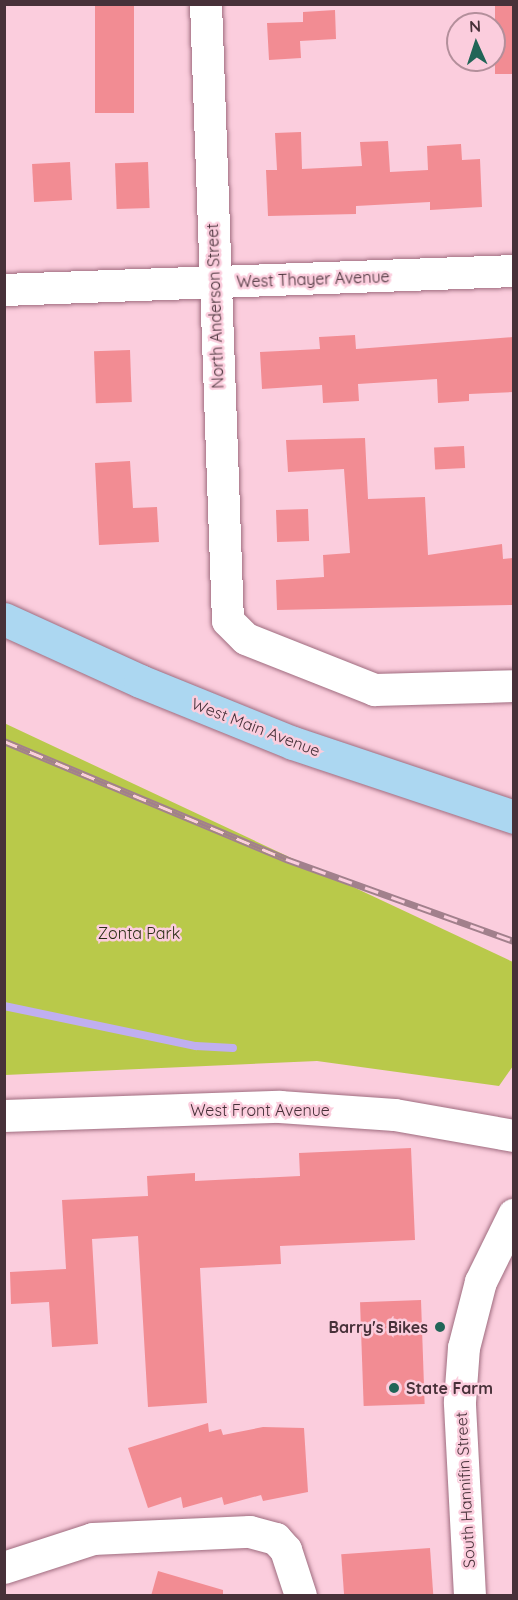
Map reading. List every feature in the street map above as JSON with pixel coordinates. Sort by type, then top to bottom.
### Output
[{"type":"main road","name":"West Main Avenue","points":[[4,620],[293,743],[513,818]]},
{"type":"street","name":"North Anderson Street","points":[[206,4],[226,607],[234,632],[359,686],[393,691],[513,686]]},
{"type":"street","name":"West Thayer Avenue","points":[[4,291],[513,271]]},
{"type":"street","name":"West Front Avenue","points":[[4,1116],[280,1107],[395,1115],[513,1136]]},
{"type":"street","name":"South Hannifin Street","points":[[470,1596],[460,1402],[463,1357],[481,1282],[513,1215]]},
{"type":"street","points":[[4,1569],[93,1539],[250,1532],[276,1539],[286,1550],[301,1596]]},
{"type":"green space","name":"Zonta Park","points":[[4,723],[513,962],[513,1066],[499,1086],[317,1061],[5,1075]]},
{"type":"building","points":[[95,4],[134,4],[134,113],[95,113]]},
{"type":"building","points":[[495,4],[513,4],[513,74],[495,74],[495,72],[506,72],[506,12],[495,12]]},
{"type":"building","points":[[335,10],[336,39],[300,41],[301,58],[269,60],[267,23],[303,22],[303,12]]},
{"type":"building","points":[[301,132],[302,169],[362,166],[360,142],[388,141],[390,172],[428,170],[427,146],[461,144],[462,160],[480,159],[482,207],[430,210],[430,202],[356,206],[356,214],[268,216],[266,170],[277,170],[275,133]]},
{"type":"building","points":[[70,162],[72,200],[34,202],[32,164]]},
{"type":"building","points":[[148,162],[150,208],[117,209],[115,163]]},
{"type":"building","points":[[355,335],[356,349],[513,337],[513,392],[469,394],[469,401],[438,403],[437,379],[358,384],[359,401],[323,403],[322,385],[262,389],[260,352],[320,349],[319,337]]},
{"type":"building","points":[[130,350],[132,402],[96,403],[94,351]]},
{"type":"building","points":[[365,438],[368,499],[425,497],[428,555],[502,544],[503,559],[513,558],[513,605],[277,610],[276,580],[324,577],[323,555],[350,553],[344,469],[288,472],[286,440]]},
{"type":"building","points":[[464,446],[465,468],[435,470],[434,448]]},
{"type":"building","points":[[130,461],[133,508],[157,507],[159,542],[99,545],[95,463]]},
{"type":"building","points":[[308,509],[309,541],[277,542],[276,510]]},
{"type":"building","points":[[411,1148],[415,1240],[280,1246],[281,1264],[200,1268],[207,1403],[148,1407],[138,1236],[92,1239],[98,1344],[52,1347],[49,1302],[11,1304],[10,1272],[66,1269],[62,1200],[148,1196],[147,1176],[195,1173],[195,1181],[300,1176],[299,1153]]},
{"type":"building","points":[[421,1300],[425,1404],[364,1406],[360,1302]]},
{"type":"building","points":[[208,1423],[209,1432],[221,1429],[223,1435],[263,1427],[304,1428],[308,1492],[263,1501],[261,1495],[224,1505],[222,1497],[183,1508],[181,1497],[148,1508],[128,1448]]},
{"type":"building","points":[[430,1548],[433,1594],[344,1596],[341,1554]]},
{"type":"building","points":[[158,1571],[223,1590],[223,1596],[151,1596]]},
{"type":"waterway","points":[[4,1006],[196,1046],[233,1048]]},
{"type":"railway","points":[[4,741],[286,859],[514,941]]},
{"type":"place","name":"Barry's Bikes","points":[[440,1327]]},
{"type":"place","name":"State Farm","points":[[394,1388]]}]
